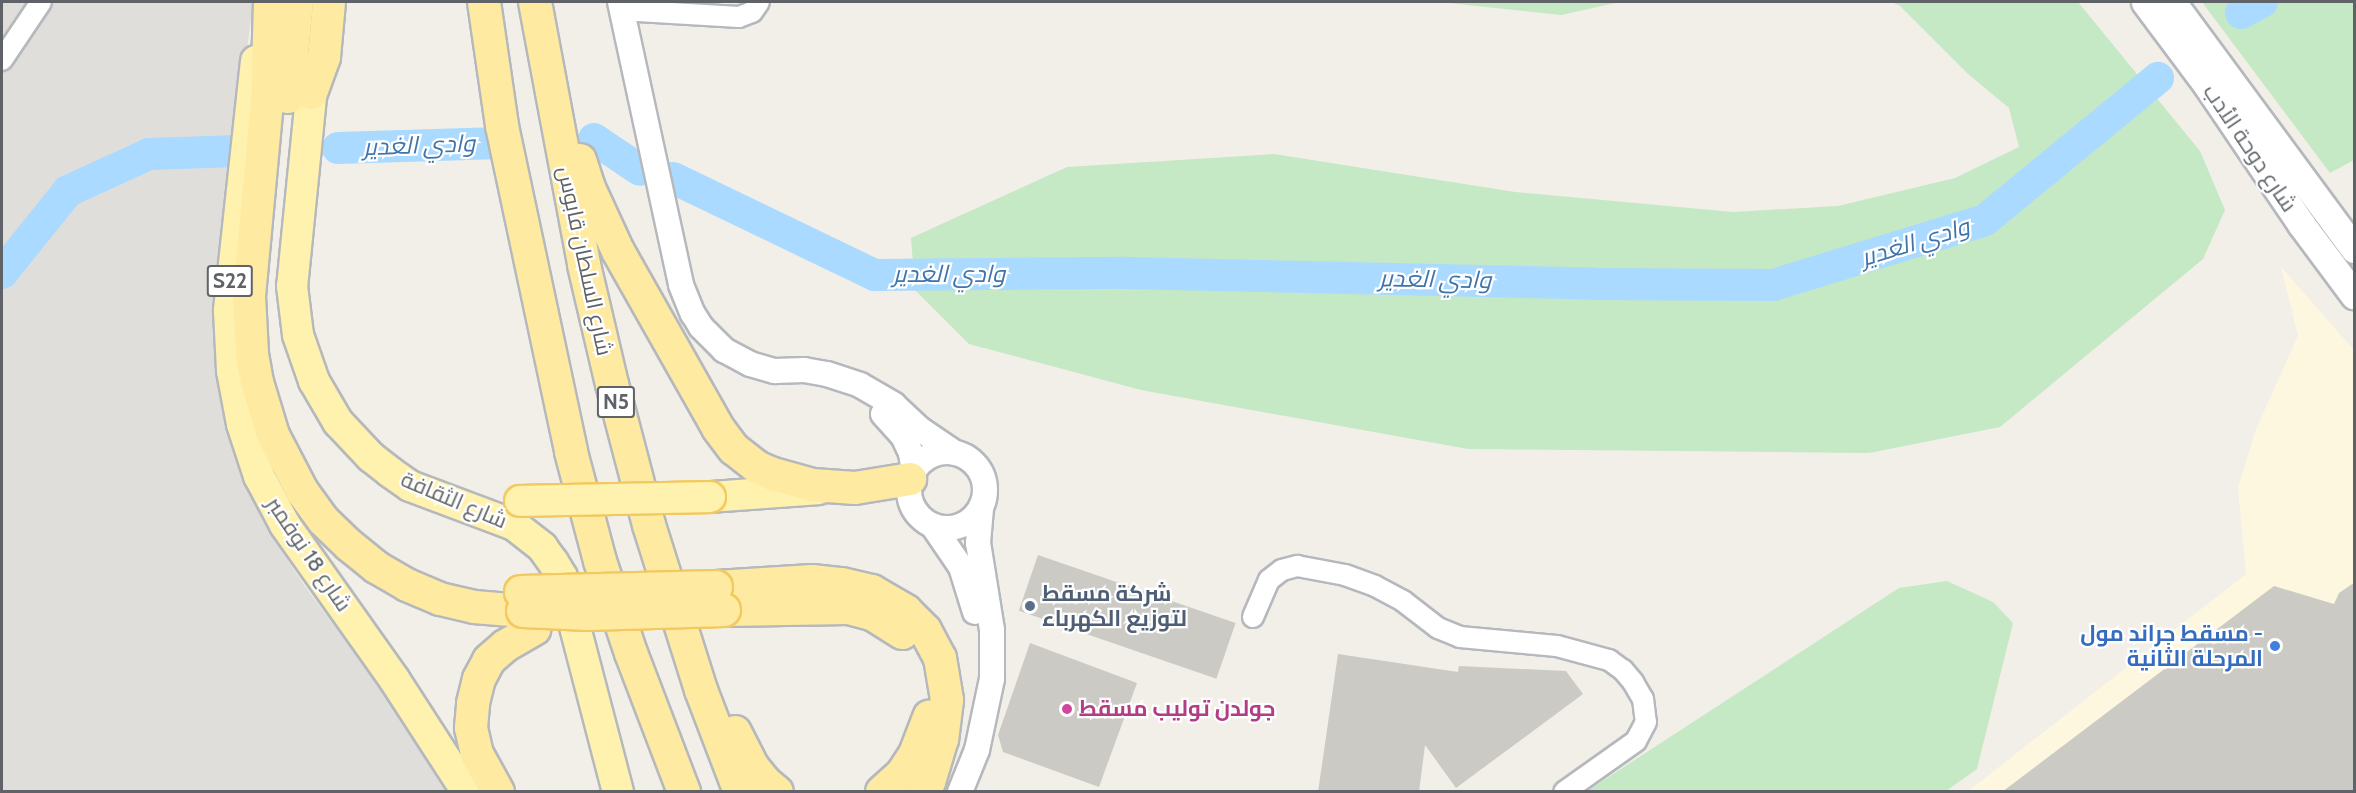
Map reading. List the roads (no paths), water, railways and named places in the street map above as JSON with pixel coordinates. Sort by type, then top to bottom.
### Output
[{"type":"highway","points":[[270,2],[267,102],[249,296],[254,364],[273,435],[302,491],[324,520],[376,567],[407,585],[440,599],[474,607],[588,614],[720,598],[812,581],[842,584],[872,591],[913,618],[925,630],[940,658],[947,700],[942,739],[929,782],[923,792]]},
{"type":"highway","points":[[297,2],[271,269],[273,358],[281,401],[307,462],[327,492],[350,518],[377,542],[407,561],[526,611],[720,598],[849,608],[872,614],[900,629],[916,645],[926,671],[932,700],[926,728],[915,754],[902,774],[882,792]]},
{"type":"highway","points":[[311,93],[324,57],[329,2]]},
{"type":"highway","name":"N5","points":[[484,2],[502,126],[572,452],[600,561],[631,653],[684,792]]},
{"type":"highway","name":"شارع السلطان قابوس","points":[[535,2],[584,265],[649,525],[701,690],[740,792]]},
{"type":"highway","points":[[552,102],[571,135],[589,188],[618,251],[725,439],[743,457],[772,474],[792,481],[834,488],[876,486],[912,475]]},
{"type":"highway","points":[[649,525],[734,729],[753,767],[765,783],[777,792]]},
{"type":"highway","points":[[498,792],[477,754],[471,728],[473,703],[479,678],[489,660],[505,646],[526,611]]},
{"type":"main road","name":"شارع 18 نوفمبر","points":[[264,2],[229,311],[232,371],[242,424],[260,476],[285,525],[394,679],[467,792]]},
{"type":"main road","name":"شارع الثقافة","points":[[320,2],[292,261],[294,311],[305,358],[325,402],[354,440],[390,472],[410,486],[514,525],[542,548],[553,562],[562,577],[618,792]]},
{"type":"main road","name":"شارع دوحة الأدب","points":[[2145,2],[2207,85],[2301,224],[2355,296]]},
{"type":"main road","name":"شارع دوحة الأدب","points":[[2172,2],[2355,249]]},
{"type":"main road","points":[[300,196],[299,255],[305,300],[321,352],[346,399],[390,448],[426,473],[462,489],[520,501],[710,497],[834,488]]},
{"type":"street","points":[[2,60],[41,2]]},
{"type":"street","points":[[759,2],[752,12],[739,17],[621,5],[686,300],[702,327],[724,350],[756,366],[789,372],[804,370],[827,374],[860,385],[894,405],[921,430],[972,462],[978,470],[984,487],[978,543],[992,630],[992,679],[981,735],[960,792]]},
{"type":"street","points":[[789,372],[802,379],[840,389],[878,410],[903,436],[912,475]]},
{"type":"street","points":[[943,792],[969,723],[976,677],[977,631],[968,582],[953,552],[933,526],[918,515],[913,507],[909,489],[912,475],[920,463],[936,454],[955,453]]},
{"type":"street","points":[[933,526],[942,528],[961,526],[976,514],[981,506]]},
{"type":"street","points":[[1253,617],[1269,580],[1282,570],[1297,566],[1345,575],[1375,586],[1403,601],[1438,628],[1460,637],[1557,646],[1609,660],[1634,682],[1643,699],[1646,722],[1635,741],[1564,792]]},
{"type":"waterway","name":"وادي الغدير","points":[[2241,13],[2262,2]]},
{"type":"waterway","name":"وادي الغدير","points":[[673,178],[875,275],[1126,273],[1593,284],[1773,285],[1985,220],[2158,78]]},
{"type":"waterway","name":"وادي الغدير","points":[[594,139],[640,170]]},
{"type":"waterway","name":"وادي الغدير","points":[[338,148],[500,143]]},
{"type":"waterway","name":"وادي الغدير","points":[[2,273],[68,191],[149,154],[238,151]]},
{"type":"place","name":"شركة مسقط لتوزيع الكهرباء","points":[[1030,606]]},
{"type":"place","name":"مسقط جراند مول - المرحلة الثانية","points":[[2275,646]]},
{"type":"place","name":"جولدن توليب مسقط","points":[[1067,709]]}]
